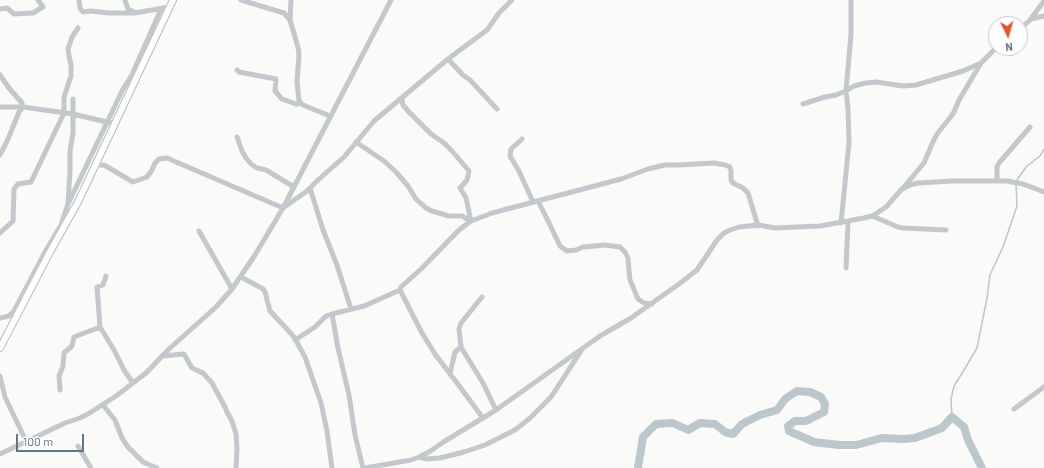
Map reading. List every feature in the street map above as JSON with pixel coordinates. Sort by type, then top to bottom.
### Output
[{"type":"main road","points":[[0,348],[78,202],[173,0]]},
{"type":"street","points":[[0,9],[7,8],[14,14],[32,13],[43,7],[38,0]]},
{"type":"street","points":[[79,0],[80,8],[83,12],[134,13],[170,7]]},
{"type":"street","points":[[125,0],[128,9],[134,13]]},
{"type":"street","points":[[241,0],[284,13],[290,20]]},
{"type":"street","points":[[290,0],[290,20],[299,55],[298,82],[299,98],[301,103]]},
{"type":"street","points":[[0,454],[65,423],[88,414],[103,405],[146,373],[162,356],[216,307],[232,289],[241,277],[283,208],[391,0]]},
{"type":"street","points":[[283,208],[304,194],[344,157],[374,121],[448,59],[487,30],[499,13],[512,0]]},
{"type":"street","points":[[841,223],[849,143],[846,91],[851,34],[851,0]]},
{"type":"street","points":[[1030,20],[1044,1]]},
{"type":"street","points":[[0,318],[9,316],[14,311],[45,252],[61,226],[68,204],[123,89],[130,78],[161,9]]},
{"type":"street","points":[[1030,20],[1044,16]]},
{"type":"street","points":[[0,233],[13,221],[14,189],[18,184],[31,182],[64,113],[64,97],[71,76],[71,65],[68,49],[72,37],[78,28]]},
{"type":"street","points":[[332,314],[349,395],[355,434],[364,468],[411,460],[429,452],[496,410],[582,348],[652,304],[697,270],[717,240],[724,233],[739,227],[758,226],[790,228],[820,226],[848,222],[872,216],[880,212],[924,163],[937,134],[953,114],[959,100],[982,63],[989,56]]},
{"type":"street","points":[[448,59],[497,109]]},
{"type":"street","points":[[804,104],[836,95],[854,86],[876,82],[903,86],[916,85],[964,71],[982,63]]},
{"type":"street","points":[[237,70],[239,72],[276,79],[275,91],[282,99],[296,104],[301,103],[330,116]]},
{"type":"street","points":[[0,75],[24,107]]},
{"type":"street","points":[[68,204],[70,151],[73,133],[73,99]]},
{"type":"street","points":[[402,99],[403,105],[409,112],[431,134],[444,143],[469,171],[467,180],[460,188],[466,198],[471,221]]},
{"type":"street","points":[[0,107],[24,107],[73,114],[115,124]]},
{"type":"street","points":[[0,155],[8,140],[19,112],[24,107]]},
{"type":"street","points":[[997,180],[998,163],[1030,127]]},
{"type":"street","points":[[237,137],[242,151],[251,164],[266,170],[294,187]]},
{"type":"street","points":[[522,139],[512,149],[510,156],[550,225],[560,246],[567,251],[576,250],[583,247],[605,245],[620,247],[628,258],[630,280],[638,299],[644,303],[652,304]]},
{"type":"street","points":[[356,142],[384,161],[396,172],[408,186],[416,199],[426,208],[449,216],[462,216],[471,221]]},
{"type":"street","points":[[96,163],[133,182],[147,177],[155,162],[159,158],[167,158],[283,208]]},
{"type":"street","points":[[295,340],[315,327],[326,316],[364,306],[400,290],[401,287],[459,230],[471,221],[492,213],[621,179],[648,169],[665,165],[720,163],[730,167],[731,180],[733,183],[748,192],[758,226]]},
{"type":"street","points":[[902,189],[918,183],[997,180],[1017,183],[1044,192]]},
{"type":"street","points":[[310,188],[314,204],[351,309]]},
{"type":"street","points":[[872,216],[903,228],[946,230]]},
{"type":"street","points":[[846,268],[848,222]]},
{"type":"street","points":[[199,231],[232,289]]},
{"type":"street","points":[[106,276],[103,285],[97,287],[100,327],[133,383]]},
{"type":"street","points":[[241,277],[263,288],[270,311],[280,320],[295,340],[305,357],[321,404],[327,431],[332,468]]},
{"type":"street","points":[[400,290],[422,333],[435,354],[483,418]]},
{"type":"street","points":[[482,297],[461,323],[459,329],[461,347],[483,383],[496,410]]},
{"type":"street","points":[[60,390],[59,376],[64,353],[72,346],[74,337],[100,327]]},
{"type":"street","points":[[450,374],[456,352],[461,347]]},
{"type":"street","points":[[419,456],[425,459],[440,458],[464,452],[485,445],[515,430],[529,419],[551,397],[582,348]]},
{"type":"street","points":[[162,356],[184,354],[192,368],[203,373],[212,383],[232,421],[236,434],[236,468]]},
{"type":"street","points":[[0,376],[5,397],[26,441]]},
{"type":"street","points":[[1014,409],[1044,387]]},
{"type":"street","points":[[103,405],[115,420],[122,438],[128,447],[142,462],[157,468]]},
{"type":"street","points":[[78,446],[91,468]]},
{"type":"waterway","points":[[1017,180],[1026,167],[1040,156],[1044,149]]},
{"type":"waterway","points":[[952,417],[951,399],[954,386],[977,348],[990,275],[1003,247],[1017,206],[1016,185]]},
{"type":"waterway","points":[[638,468],[643,437],[656,424],[673,423],[688,430],[700,423],[715,424],[725,432],[733,434],[742,424],[760,415],[777,410],[785,399],[797,391],[810,392],[821,397],[825,404],[824,412],[806,421],[795,421],[788,426],[789,431],[814,442],[839,445],[856,445],[882,438],[915,438],[942,428],[952,417],[964,427],[968,440],[982,468]]}]
